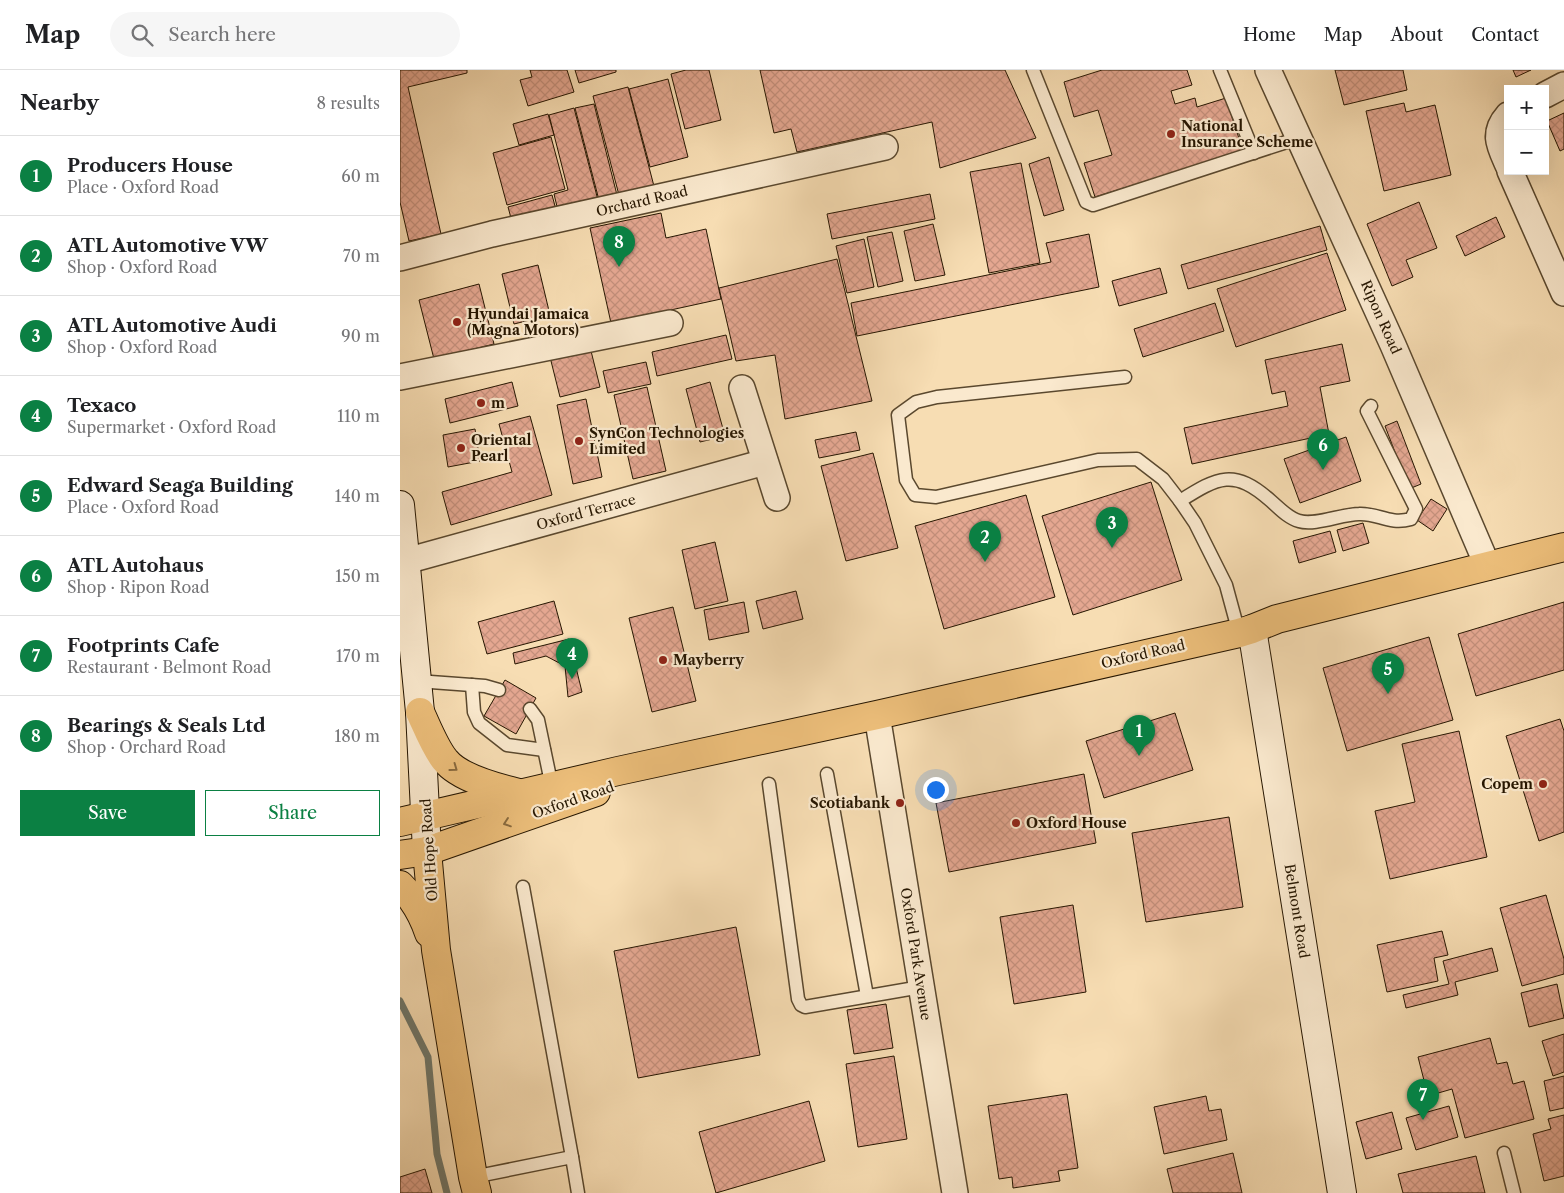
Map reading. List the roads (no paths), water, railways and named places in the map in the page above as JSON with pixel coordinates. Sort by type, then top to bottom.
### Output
[{"type":"main road","name":"Old Hope Road","points":[[400,505],[420,712],[427,850],[436,950],[475,1185]]},
{"type":"main road","name":"Oxford Road","points":[[400,822],[552,786],[1245,631],[1277,619],[1564,547]]},
{"type":"main road","name":"Belmont Road","points":[[1245,631],[1342,1193]]},
{"type":"main road","points":[[420,712],[446,761],[462,773],[492,786],[522,794]]},
{"type":"main road","name":"Oxford Road","points":[[400,855],[427,850],[718,749]]},
{"type":"main road","points":[[400,885],[408,892],[424,919],[436,950]]},
{"type":"street","name":"Ripon Road","points":[[1268,70],[1394,345],[1488,567]]},
{"type":"street","points":[[1549,93],[1564,85]]},
{"type":"street","points":[[1504,120],[1498,133],[1498,143],[1504,156]]},
{"type":"street","name":"Orchard Road","points":[[400,258],[492,234],[885,146]]},
{"type":"street","points":[[1512,175],[1564,293]]},
{"type":"street","points":[[400,377],[670,323]]},
{"type":"street","points":[[742,388],[778,498]]},
{"type":"street","name":"Oxford Terrace","points":[[406,561],[765,462]]},
{"type":"street","name":"Oxford Park Avenue","points":[[877,714],[955,1193]]},
{"type":"lane","points":[[1033,70],[1086,202],[1093,205],[1299,138]]},
{"type":"lane","points":[[1220,70],[1254,153]]},
{"type":"lane","points":[[1125,377],[937,397],[916,402],[898,415],[906,480],[915,495],[936,496],[1098,460],[1137,459],[1162,479],[1195,523],[1226,585],[1245,631]]},
{"type":"lane","points":[[1180,501],[1204,486],[1222,479],[1242,481],[1264,494],[1287,515],[1299,521],[1309,522],[1362,513],[1395,522],[1411,519],[1416,509],[1367,411],[1371,406]]},
{"type":"lane","points":[[417,681],[485,686],[499,690]]},
{"type":"lane","points":[[472,685],[474,712],[479,723],[507,745],[544,750]]},
{"type":"lane","points":[[530,709],[538,720],[552,786]]},
{"type":"lane","points":[[826,774],[866,996]]},
{"type":"lane","points":[[769,784],[798,998],[801,1005],[805,1007],[921,987]]},
{"type":"lane","points":[[523,887],[578,1193]]},
{"type":"lane","points":[[1504,1153],[1514,1193]]},
{"type":"lane","points":[[475,1185],[572,1158]]},
{"type":"waterway","points":[[400,1001],[428,1057],[437,1154],[447,1193]]},
{"type":"place","name":"National Insurance Scheme","points":[[1171,134]]},
{"type":"place","name":"Bearings & Seals Ltd","points":[[619,267]]},
{"type":"place","name":"Hyundai Jamaica (Magna Motors)","points":[[457,322]]},
{"type":"place","name":"m","points":[[481,403]]},
{"type":"place","name":"SynCon Technologies Limited","points":[[579,441]]},
{"type":"place","name":"Oriental Pearl","points":[[461,448]]},
{"type":"place","name":"ATL Autohaus","points":[[1323,470]]},
{"type":"place","name":"ATL Automotive Audi","points":[[1112,548]]},
{"type":"place","name":"ATL Automotive VW","points":[[985,562]]},
{"type":"place","name":"Mayberry","points":[[663,660]]},
{"type":"place","name":"Texaco","points":[[572,679]]},
{"type":"place","name":"Edward Seaga Building","points":[[1388,694]]},
{"type":"place","name":"Producers House","points":[[1139,756]]},
{"type":"place","name":"Copem","points":[[1543,784]]},
{"type":"place","name":"Scotiabank","points":[[900,803]]},
{"type":"place","name":"Oxford House","points":[[1016,823]]},
{"type":"place","name":"Footprints Cafe","points":[[1423,1120]]}]
